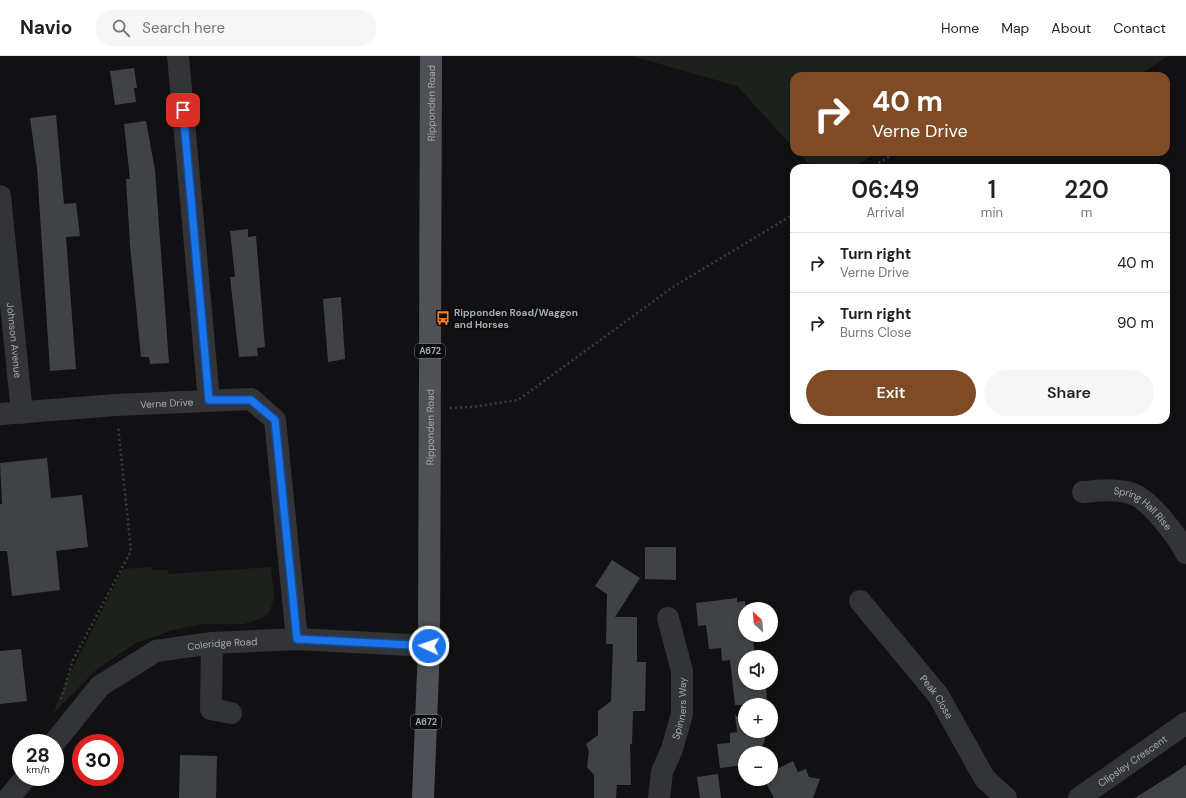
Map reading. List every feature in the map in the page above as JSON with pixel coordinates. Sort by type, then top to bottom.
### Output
[{"type":"main road","name":"Ripponden Road","points":[[423,798],[429,646],[431,56]]},
{"type":"street","points":[[178,56],[209,400]]},
{"type":"street","name":"Johnson Avenue","points":[[0,196],[22,413]]},
{"type":"street","name":"Verne Drive","points":[[0,414],[116,405],[209,400],[251,400],[275,420],[297,639]]},
{"type":"street","name":"Spring Hall Rise","points":[[1083,492],[1107,490],[1134,494],[1152,508],[1168,525],[1186,553]]},
{"type":"street","name":"Peak Close","points":[[860,601],[938,694],[985,779],[1006,798]]},
{"type":"street","name":"Spinners Way","points":[[659,798],[662,772],[672,749],[682,714],[682,671],[668,618]]},
{"type":"street","name":"Coleridge Road","points":[[61,734],[100,686],[156,651],[212,643],[297,639],[429,646]]},
{"type":"street","points":[[212,643],[211,709],[231,713]]},
{"type":"street","name":"Clipsley Crescent","points":[[1079,798],[1186,723]]},
{"type":"street","points":[[9,798],[19,786]]},
{"type":"path","points":[[877,164],[890,156]]},
{"type":"path","points":[[430,410],[472,407],[518,400],[673,287],[790,216]]},
{"type":"path","points":[[59,705],[73,660],[130,551],[116,405]]},
{"type":"shaded area","points":[[632,56],[1168,56],[1144,72],[790,72],[790,144],[737,86]]},
{"type":"shaded area","points":[[802,156],[872,156],[858,164],[809,164]]},
{"type":"shaded area","points":[[151,567],[152,570],[167,570],[169,574],[271,567],[274,595],[272,605],[267,615],[244,624],[202,624],[173,630],[136,643],[97,669],[53,713],[67,679],[123,569]]},
{"type":"building","points":[[134,68],[137,88],[134,88],[136,102],[115,105],[110,71]]},
{"type":"building","points":[[56,115],[64,204],[76,203],[80,236],[66,237],[76,369],[50,371],[37,168],[30,118]]},
{"type":"building","points":[[146,121],[155,170],[169,363],[150,364],[149,357],[141,357],[130,245],[126,179],[130,179],[124,124]]},
{"type":"building","points":[[248,229],[248,237],[256,236],[265,347],[257,348],[258,356],[239,357],[230,277],[235,277],[230,231]]},
{"type":"building","points":[[341,297],[345,359],[328,362],[323,299]]},
{"type":"building","points":[[47,458],[51,498],[82,495],[88,547],[56,551],[60,590],[12,596],[7,551],[0,551],[0,504],[2,504],[0,463]]},
{"type":"building","points":[[645,547],[676,547],[676,580],[645,579]]},
{"type":"building","points":[[612,560],[640,578],[615,617],[637,617],[637,662],[646,662],[645,711],[633,711],[632,744],[630,744],[631,785],[617,785],[616,798],[594,798],[594,775],[587,767],[589,751],[586,744],[598,735],[598,711],[611,701],[613,644],[606,644],[607,594],[595,586]]},
{"type":"building","points":[[737,598],[737,602],[745,601],[738,602],[738,642],[753,642],[754,650],[738,650],[738,690],[766,690],[767,698],[738,698],[738,705],[735,705],[730,660],[722,661],[721,648],[709,649],[706,625],[698,626],[696,603]]},
{"type":"building","points":[[21,649],[27,701],[0,704],[0,651]]},
{"type":"building","points":[[735,715],[738,717],[738,738],[765,738],[765,740],[762,746],[738,746],[738,766],[720,768],[717,744],[730,743],[730,733],[737,732]]},
{"type":"building","points":[[180,755],[217,756],[216,798],[179,798]]},
{"type":"building","points":[[793,761],[798,772],[806,769],[809,777],[820,779],[813,798],[774,798],[768,786],[778,786],[778,768]]},
{"type":"building","points":[[1186,765],[1186,798],[1135,798],[1173,774]]},
{"type":"building","points":[[718,774],[721,798],[700,798],[697,777]]},
{"type":"place","name":"Ripponden Road/Waggon and Horses","points":[[443,318]]},
{"type":"route","points":[[183,110],[209,400],[251,400],[275,420],[297,639],[429,646]]}]
